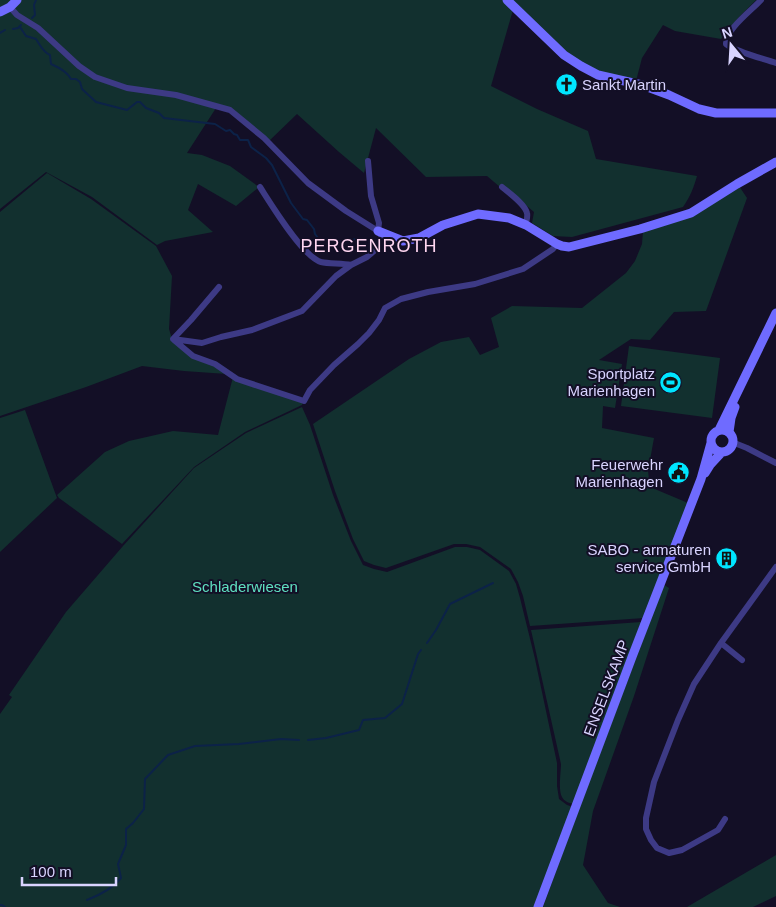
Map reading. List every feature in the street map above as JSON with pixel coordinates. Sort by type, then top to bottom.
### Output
[{"type":"main road","points":[[0,12],[10,7],[17,0]]},
{"type":"main road","points":[[507,0],[564,55],[580,66],[598,74],[642,86],[699,109],[716,113],[776,113]]},
{"type":"main road","points":[[378,231],[403,241],[419,238],[443,225],[478,214],[509,218],[526,225],[557,244],[569,247],[692,213],[776,162]]},
{"type":"main road","name":"ENSELSKAMP","points":[[538,907],[701,479],[712,434],[719,430],[776,312]]},
{"type":"main road","name":"ENSELSKAMP","points":[[701,479],[722,452],[731,447],[732,438],[729,432],[731,418],[746,376]]},
{"type":"main road","points":[[719,430],[729,432]]},
{"type":"main road","points":[[711,444],[715,450],[722,452]]},
{"type":"street","points":[[762,0],[732,29],[726,44],[776,63]]},
{"type":"street","points":[[10,7],[17,15],[38,28],[79,66],[95,77],[127,88],[176,96],[230,110],[264,138],[308,183],[346,211],[378,231],[383,238],[381,245],[367,257],[351,265],[336,276],[302,311],[252,330],[221,336],[202,343],[173,339]]},
{"type":"street","points":[[368,161],[371,196],[379,224],[378,231]]},
{"type":"street","points":[[260,187],[288,229],[305,250],[319,261],[351,265]]},
{"type":"street","points":[[502,187],[527,211],[526,225]]},
{"type":"street","points":[[173,339],[193,356],[215,364],[238,379],[304,401],[310,390],[334,364],[369,333],[385,308],[401,299],[475,284],[523,269],[553,249],[557,244]]},
{"type":"street","points":[[173,339],[219,287]]},
{"type":"street","points":[[732,442],[776,463]]},
{"type":"street","points":[[725,818],[718,830],[710,835],[682,850],[669,853],[657,848],[646,830],[646,818],[654,782],[694,684],[776,567]]},
{"type":"street","points":[[721,643],[742,660]]},
{"type":"green space","points":[[0,0],[503,0],[513,10],[491,86],[537,109],[588,131],[596,159],[697,176],[692,192],[683,207],[572,237],[553,236],[532,223],[534,212],[502,185],[500,187],[487,176],[426,177],[376,128],[364,173],[297,114],[269,141],[231,109],[216,108],[187,153],[202,155],[230,166],[259,187],[236,206],[198,184],[188,210],[213,232],[165,241],[157,245],[92,197],[46,172],[0,209]]},
{"type":"green space","points":[[511,0],[756,0],[721,39],[675,31],[663,25],[642,58],[636,81],[603,73],[575,58],[552,40]]},
{"type":"green space","points":[[47,173],[91,199],[156,246],[172,276],[169,329],[172,339],[175,343],[227,374],[142,366],[0,416],[0,212]]},
{"type":"green space","points":[[739,186],[747,198],[706,311],[674,312],[650,340],[631,339],[599,360],[622,364],[615,408],[603,406],[602,428],[654,438],[648,471],[650,487],[688,503],[644,618],[530,626],[523,596],[511,569],[480,547],[466,544],[454,544],[386,568],[364,561],[353,539],[335,491],[313,424],[409,359],[441,342],[469,337],[480,355],[499,347],[491,318],[512,306],[582,308],[626,273],[635,261],[642,244],[643,231]]},
{"type":"green space","name":"Sportplatz Marienhagen","points":[[629,346],[720,358],[712,418],[621,406]]},
{"type":"green space","points":[[233,377],[303,402],[302,405],[245,432],[194,467],[122,544],[59,498],[57,495],[105,452],[129,441],[173,431],[218,435]]},
{"type":"green space","name":"Schladerwiesen","points":[[302,407],[310,425],[333,495],[351,541],[363,565],[387,572],[455,547],[467,547],[480,550],[509,571],[516,584],[535,659],[557,763],[559,799],[573,807],[536,907],[0,907],[0,714],[12,697],[9,695],[66,612],[194,468],[246,433]]},
{"type":"green space","points":[[25,410],[57,498],[0,552],[0,418]]},
{"type":"green space","points":[[664,585],[669,588],[634,696],[593,811],[583,865],[608,903],[620,907],[543,907],[580,806]]},
{"type":"green space","points":[[641,622],[573,804],[570,803],[564,800],[561,794],[561,764],[531,630]]},
{"type":"green space","points":[[776,855],[776,896],[753,907],[687,907]]},
{"type":"waterway","points":[[32,18],[35,15],[34,5],[36,0]]},
{"type":"waterway","points":[[13,29],[21,25]]},
{"type":"waterway","points":[[20,27],[26,36],[36,39],[50,55],[51,64],[62,70],[71,79],[76,79],[80,82],[82,89],[96,102],[127,110],[137,102],[140,102],[146,108],[159,113],[164,118],[215,124],[226,131],[230,130],[240,140],[248,140],[251,147],[272,165],[291,203],[303,219],[307,220],[314,229],[318,238],[344,242],[356,239],[365,240]]},
{"type":"waterway","points":[[0,33],[5,30]]},
{"type":"waterway","points":[[427,643],[450,604],[493,583]]},
{"type":"waterway","points":[[308,740],[326,738],[359,730],[363,720],[385,718],[402,704],[418,654],[421,650]]},
{"type":"waterway","points":[[87,900],[105,891],[121,878],[118,864],[126,845],[126,829],[144,809],[145,779],[168,755],[195,746],[239,744],[281,739],[299,740]]},
{"type":"waterway","points":[[0,905],[5,907]]},
{"type":"place","name":"Sankt Martin","points":[[566,84]]},
{"type":"place","name":"Sportplatz Marienhagen","points":[[671,382]]},
{"type":"place","name":"Feuerwehr Marienhagen","points":[[679,473]]},
{"type":"place","name":"SABO - armaturen service GmbH","points":[[727,558]]},
{"type":"district","name":"PERGENROTH","points":[[369,246]]}]
